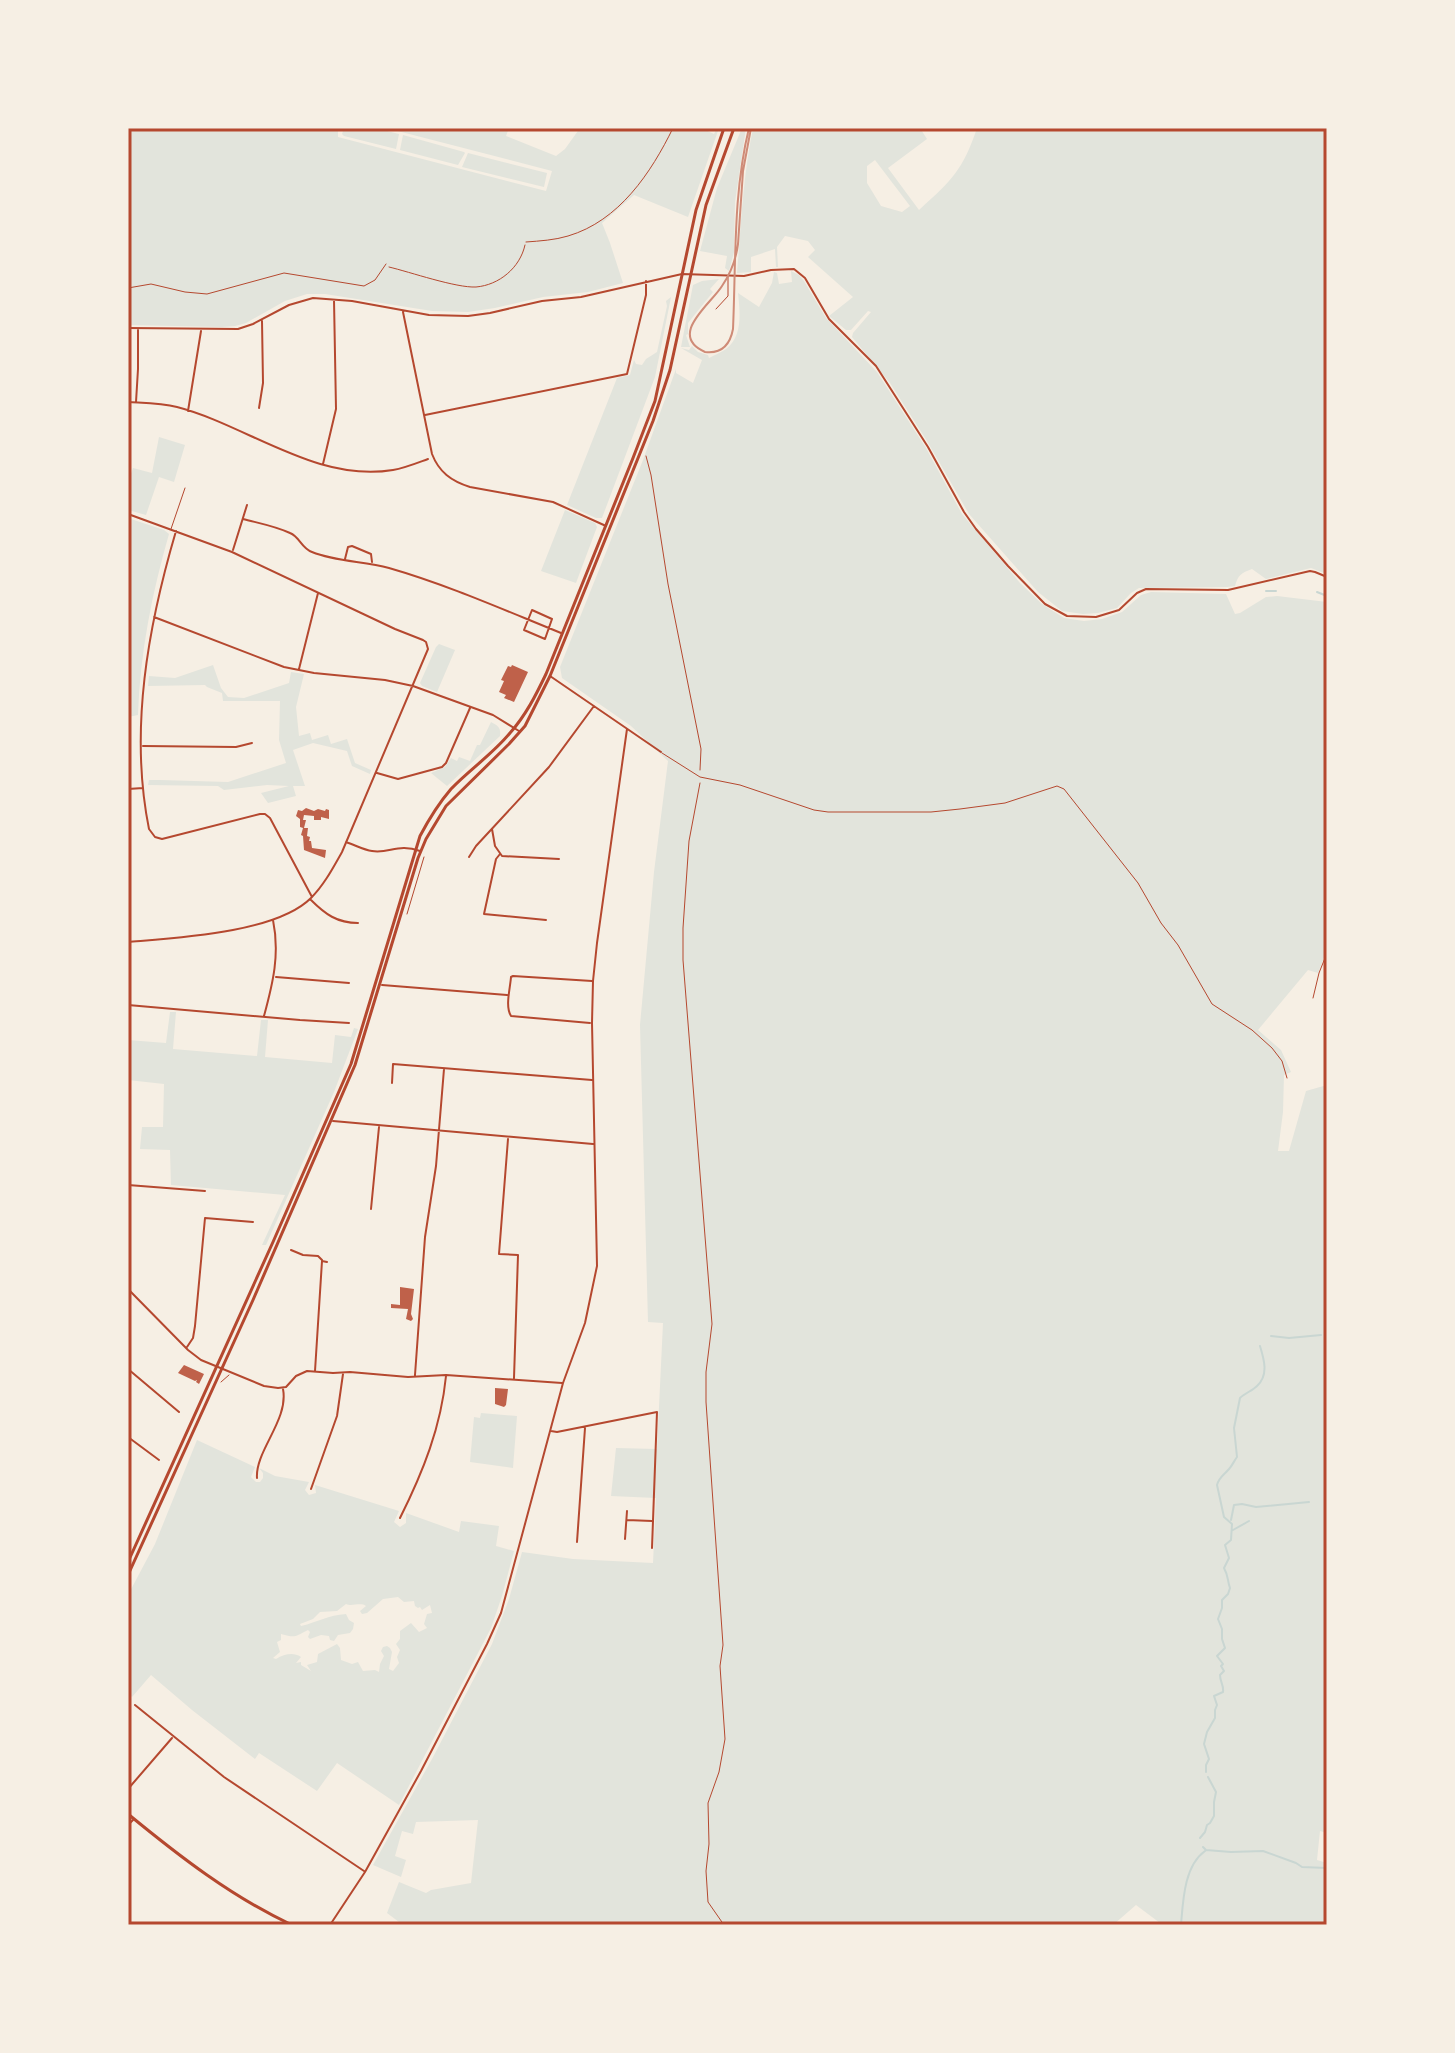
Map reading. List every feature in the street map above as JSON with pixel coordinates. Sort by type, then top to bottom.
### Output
[{"type":"main road","points":[[128,1562],[351,1064],[415,849],[429,818],[453,787],[514,728],[534,699],[562,634],[655,401],[701,192],[724,128]]},
{"type":"main road","points":[[128,1575],[355,1065],[421,851],[446,806],[520,732],[534,711],[550,676],[670,370],[706,205],[734,128]]},
{"type":"main road","points":[[128,1814],[220,1884],[292,1925]]},
{"type":"street","points":[[128,328],[238,329],[298,301],[313,298],[450,316],[480,315],[542,301],[586,296],[682,274],[729,276],[794,269],[801,274],[825,313],[869,359],[887,384],[976,529],[1023,582],[1060,614],[1080,618],[1105,615],[1119,610],[1146,589],[1228,590],[1310,571],[1327,577]]},
{"type":"street","points":[[424,415],[627,374],[646,295],[646,281]]},
{"type":"street","points":[[323,464],[336,409],[334,299]]},
{"type":"street","points":[[404,311],[433,457],[449,478],[470,487],[553,502],[606,526]]},
{"type":"street","points":[[259,408],[263,383],[262,319]]},
{"type":"street","points":[[136,402],[138,329]]},
{"type":"street","points":[[188,411],[202,330]]},
{"type":"street","points":[[128,402],[162,404],[188,411],[300,458],[323,464],[383,471],[428,459]]},
{"type":"street","points":[[232,552],[247,505]]},
{"type":"street","points":[[128,514],[232,552],[423,640],[428,654],[346,842],[325,881],[311,898],[296,910],[272,919],[213,934],[128,942]]},
{"type":"street","points":[[243,519],[292,534],[308,551],[333,559],[372,564],[431,582],[562,634]]},
{"type":"street","points":[[174,529],[154,617],[145,681],[142,746],[149,829],[155,837],[166,838],[265,814],[270,818],[311,898],[337,920],[358,923]]},
{"type":"street","points":[[345,560],[348,547],[352,546],[371,554],[372,564]]},
{"type":"street","points":[[298,670],[318,592]]},
{"type":"street","points":[[533,610],[551,618],[553,622],[545,639],[524,630],[527,620],[533,610]]},
{"type":"street","points":[[154,617],[281,666],[413,686],[493,715],[520,732]]},
{"type":"street","points":[[550,676],[661,752]]},
{"type":"street","points":[[469,857],[549,767],[594,706]]},
{"type":"street","points":[[376,772],[398,779],[442,767],[471,707]]},
{"type":"street","points":[[330,1925],[365,1872],[421,1771],[501,1613],[563,1383],[585,1323],[597,1266],[593,981],[627,729]]},
{"type":"street","points":[[142,746],[236,747],[252,743]]},
{"type":"street","points":[[128,789],[144,787]]},
{"type":"street","points":[[492,828],[493,841],[500,854],[559,859]]},
{"type":"street","points":[[346,842],[376,852],[398,847],[421,851]]},
{"type":"street","points":[[500,854],[496,859],[484,914],[546,920]]},
{"type":"street","points":[[264,1017],[277,951],[272,919]]},
{"type":"street","points":[[592,1023],[511,1016],[508,1012],[513,976],[593,981]]},
{"type":"street","points":[[274,977],[349,983]]},
{"type":"street","points":[[381,985],[509,995]]},
{"type":"street","points":[[128,1005],[349,1023]]},
{"type":"street","points":[[392,1083],[393,1064],[593,1080]]},
{"type":"street","points":[[415,1377],[425,1237],[436,1166],[444,1069]]},
{"type":"street","points":[[332,1121],[594,1144]]},
{"type":"street","points":[[371,1209],[379,1125]]},
{"type":"street","points":[[509,1137],[499,1254],[518,1255],[514,1379]]},
{"type":"street","points":[[128,1185],[205,1191]]},
{"type":"street","points":[[186,1348],[193,1338],[195,1326],[205,1218],[253,1222]]},
{"type":"street","points":[[291,1250],[318,1256],[324,1261],[315,1372]]},
{"type":"street","points":[[128,1289],[194,1355],[264,1386],[283,1388],[298,1374],[315,1372],[415,1377],[446,1375],[563,1383]]},
{"type":"street","points":[[128,1369],[179,1412]]},
{"type":"street","points":[[311,1489],[337,1416],[343,1373]]},
{"type":"street","points":[[400,1518],[431,1448],[446,1375]]},
{"type":"street","points":[[257,1478],[257,1468],[272,1437],[285,1398],[283,1388]]},
{"type":"street","points":[[550,1430],[557,1432],[657,1412],[652,1548]]},
{"type":"street","points":[[577,1542],[585,1427]]},
{"type":"street","points":[[128,1437],[159,1460]]},
{"type":"street","points":[[625,1539],[627,1511]]},
{"type":"street","points":[[627,1520],[653,1521]]},
{"type":"street","points":[[135,1705],[236,1786],[365,1872]]},
{"type":"street","points":[[128,1789],[173,1737]]},
{"type":"street","points":[[128,1825],[134,1819]]},
{"type":"street","points":[[128,1921],[132,1925]]},
{"type":"lane","points":[[526,242],[571,236],[606,217],[621,205],[651,167],[673,128]]},
{"type":"lane","points":[[128,288],[151,284],[207,294],[284,273],[364,286],[375,280],[386,264]]},
{"type":"lane","points":[[716,309],[728,296],[729,276]]},
{"type":"lane","points":[[174,529],[185,488]]},
{"type":"lane","points":[[661,752],[700,777],[757,790],[814,810],[842,813],[949,810],[1005,803],[1057,786],[1064,789],[1138,883],[1212,1004],[1252,1030],[1272,1048],[1282,1061],[1287,1078]]},
{"type":"lane","points":[[1313,998],[1327,953]]},
{"type":"path","points":[[386,264],[463,286],[480,286],[509,273],[522,255],[526,242]]},
{"type":"path","points":[[640,453],[646,457],[651,475],[668,584],[701,749],[700,777],[689,841],[683,960],[712,1324],[706,1402],[723,1645],[720,1666],[725,1739],[719,1772],[708,1803],[706,1883],[708,1902],[724,1925]]},
{"type":"shaded area","points":[[128,128],[335,128],[338,137],[546,191],[552,171],[386,128],[509,128],[506,136],[556,156],[580,128],[701,128],[714,134],[719,128],[688,217],[634,195],[602,223],[623,283],[588,292],[543,297],[468,312],[432,311],[325,294],[307,294],[285,301],[246,323],[222,327],[128,325]]},
{"type":"shaded area","points":[[344,128],[375,128],[399,134],[396,149],[344,136]]},
{"type":"shaded area","points":[[742,128],[746,128],[735,202],[734,252],[729,271],[725,268],[727,256],[700,251],[717,188]]},
{"type":"shaded area","points":[[753,128],[920,128],[927,139],[888,168],[919,210],[955,174],[977,128],[1327,128],[1327,574],[1311,568],[1266,579],[1252,569],[1240,575],[1235,586],[1139,588],[1117,608],[1083,614],[1062,611],[1038,592],[969,514],[890,383],[852,337],[871,312],[868,311],[851,330],[846,330],[829,316],[853,297],[808,257],[815,250],[808,241],[785,236],[777,247],[778,267],[775,249],[751,257],[751,272],[737,273]],"holes":[[[875,160],[910,206],[902,212],[881,206],[867,183],[867,166]]]},
{"type":"shaded area","points":[[403,135],[465,153],[458,165],[400,150]]},
{"type":"shaded area","points":[[468,153],[547,173],[544,187],[462,167]]},
{"type":"shaded area","points":[[791,271],[804,281],[826,318],[877,372],[926,448],[962,514],[1020,583],[1042,604],[1064,618],[1084,621],[1102,619],[1122,612],[1141,595],[1151,592],[1226,594],[1235,614],[1266,597],[1327,602],[1327,950],[1318,973],[1308,970],[1258,1030],[1281,1050],[1291,1072],[1284,1075],[1278,1151],[1289,1151],[1306,1091],[1327,1085],[1327,1833],[1320,1831],[1317,1860],[1327,1863],[1327,1925],[1167,1925],[1136,1905],[1113,1925],[403,1925],[387,1913],[399,1882],[426,1893],[471,1883],[478,1820],[416,1822],[413,1834],[402,1831],[395,1856],[406,1860],[401,1877],[373,1865],[492,1644],[522,1552],[573,1559],[653,1563],[656,1498],[611,1496],[616,1448],[657,1449],[663,1323],[648,1322],[640,1025],[668,761],[631,726],[562,678],[560,667],[676,369],[676,373],[693,383],[702,360],[681,348],[689,350],[692,346],[709,358],[726,349],[738,331],[738,293],[759,307],[772,283],[774,272],[779,284],[792,282]]},
{"type":"shaded area","points":[[719,279],[710,289],[713,292],[688,323],[686,335],[690,347],[681,347],[693,285]]},
{"type":"shaded area","points":[[671,297],[655,377],[602,518],[596,518],[567,505],[617,378],[630,375],[634,360],[642,365],[657,352],[666,301]]},
{"type":"shaded area","points":[[159,437],[185,445],[174,482],[159,477],[146,515],[128,510],[128,482],[133,468],[152,473]]},
{"type":"shaded area","points":[[565,510],[595,523],[597,527],[576,583],[541,571]]},
{"type":"shaded area","points":[[128,518],[169,534],[148,623],[138,715],[128,717]]},
{"type":"shaded area","points":[[439,644],[455,650],[437,692],[420,683]]},
{"type":"shaded area","points":[[213,665],[221,688],[228,697],[244,698],[289,683],[291,672],[304,674],[296,707],[299,736],[310,733],[312,740],[328,735],[331,744],[347,739],[355,763],[371,770],[370,774],[352,766],[347,751],[313,743],[293,750],[305,786],[293,786],[296,796],[268,803],[261,793],[289,786],[224,790],[218,786],[148,785],[149,780],[228,782],[286,763],[279,740],[280,701],[223,701],[222,693],[205,685],[148,686],[149,676],[175,678]]},
{"type":"shaded area","points":[[491,722],[498,727],[500,736],[447,786],[431,773],[445,767],[451,758],[470,761]]},
{"type":"shaded area","points":[[170,1012],[176,1012],[173,1049],[257,1056],[261,1020],[268,1020],[265,1057],[332,1063],[335,1035],[351,1037],[354,1028],[358,1029],[334,1092],[266,1245],[262,1245],[285,1195],[171,1185],[170,1150],[140,1149],[142,1127],[163,1127],[164,1084],[128,1080],[128,1040],[166,1043]]},
{"type":"shaded area","points":[[481,1413],[517,1416],[513,1468],[470,1462],[474,1417],[480,1418]]},
{"type":"shaded area","points":[[197,1440],[255,1467],[251,1477],[256,1482],[263,1478],[259,1468],[275,1476],[309,1482],[305,1490],[309,1495],[316,1493],[315,1485],[399,1511],[394,1522],[400,1527],[406,1523],[406,1513],[459,1532],[461,1521],[499,1526],[496,1546],[514,1551],[491,1628],[399,1805],[337,1763],[317,1791],[259,1753],[255,1759],[151,1675],[132,1697],[128,1693],[128,1595],[155,1544]],"holes":[[[398,1597],[404,1602],[414,1601],[415,1606],[422,1610],[430,1605],[432,1613],[427,1614],[424,1624],[427,1628],[419,1632],[411,1623],[400,1631],[396,1644],[400,1650],[397,1657],[399,1663],[393,1671],[389,1669],[392,1652],[387,1646],[381,1651],[384,1656],[379,1672],[363,1671],[358,1662],[352,1664],[341,1660],[337,1644],[318,1654],[317,1662],[307,1665],[311,1671],[301,1662],[296,1663],[301,1657],[298,1655],[273,1658],[280,1652],[277,1642],[281,1640],[281,1634],[295,1636],[308,1630],[310,1639],[321,1635],[329,1636],[334,1641],[338,1635],[350,1633],[353,1629],[354,1623],[346,1614],[301,1626],[320,1612],[337,1611],[346,1604],[361,1604],[366,1606],[360,1611],[362,1614],[383,1599]]]},
{"type":"building","points":[[508,666],[528,672],[514,702],[499,692],[504,681],[501,680]]},
{"type":"building","points":[[298,810],[329,810],[329,819],[321,817],[321,820],[314,820],[314,816],[304,815],[303,820],[306,820],[304,828],[308,828],[307,836],[312,848],[326,850],[325,858],[304,850],[303,828],[296,816]]},
{"type":"building","points":[[400,1287],[414,1289],[411,1321],[406,1319],[408,1309],[391,1308],[391,1304],[400,1305]]},
{"type":"building","points":[[184,1365],[204,1374],[199,1384],[197,1380],[178,1373]]},
{"type":"building","points":[[495,1388],[508,1389],[504,1407],[495,1404]]},
{"type":"waterway","points":[[1266,591],[1276,591]]},
{"type":"waterway","points":[[1317,592],[1327,596]]},
{"type":"waterway","points":[[1271,1336],[1321,1335]]},
{"type":"waterway","points":[[1206,1772],[1209,1759],[1204,1744],[1215,1718],[1217,1705],[1214,1696],[1223,1692],[1220,1675],[1224,1671],[1223,1664],[1217,1656],[1225,1648],[1218,1619],[1222,1600],[1230,1588],[1224,1568],[1229,1558],[1225,1545],[1231,1540],[1232,1524],[1224,1517],[1217,1485],[1237,1457],[1234,1428],[1240,1398],[1257,1386],[1263,1377],[1264,1361],[1260,1346]]},
{"type":"waterway","points":[[1231,1520],[1234,1505],[1256,1507],[1309,1502]]},
{"type":"waterway","points":[[1233,1530],[1249,1521]]},
{"type":"waterway","points":[[1200,1838],[1214,1816],[1216,1792],[1208,1777]]},
{"type":"waterway","points":[[1203,1847],[1206,1850],[1231,1852],[1263,1851],[1302,1867],[1327,1868]]},
{"type":"waterway","points":[[1181,1925],[1189,1875],[1205,1851]]},
{"type":"tram line","points":[[749,128],[738,202],[735,253],[735,278],[733,329],[724,347],[716,352],[705,352],[694,345],[690,337],[691,328],[725,281],[730,271],[734,260],[736,255],[743,171],[751,128]]}]
